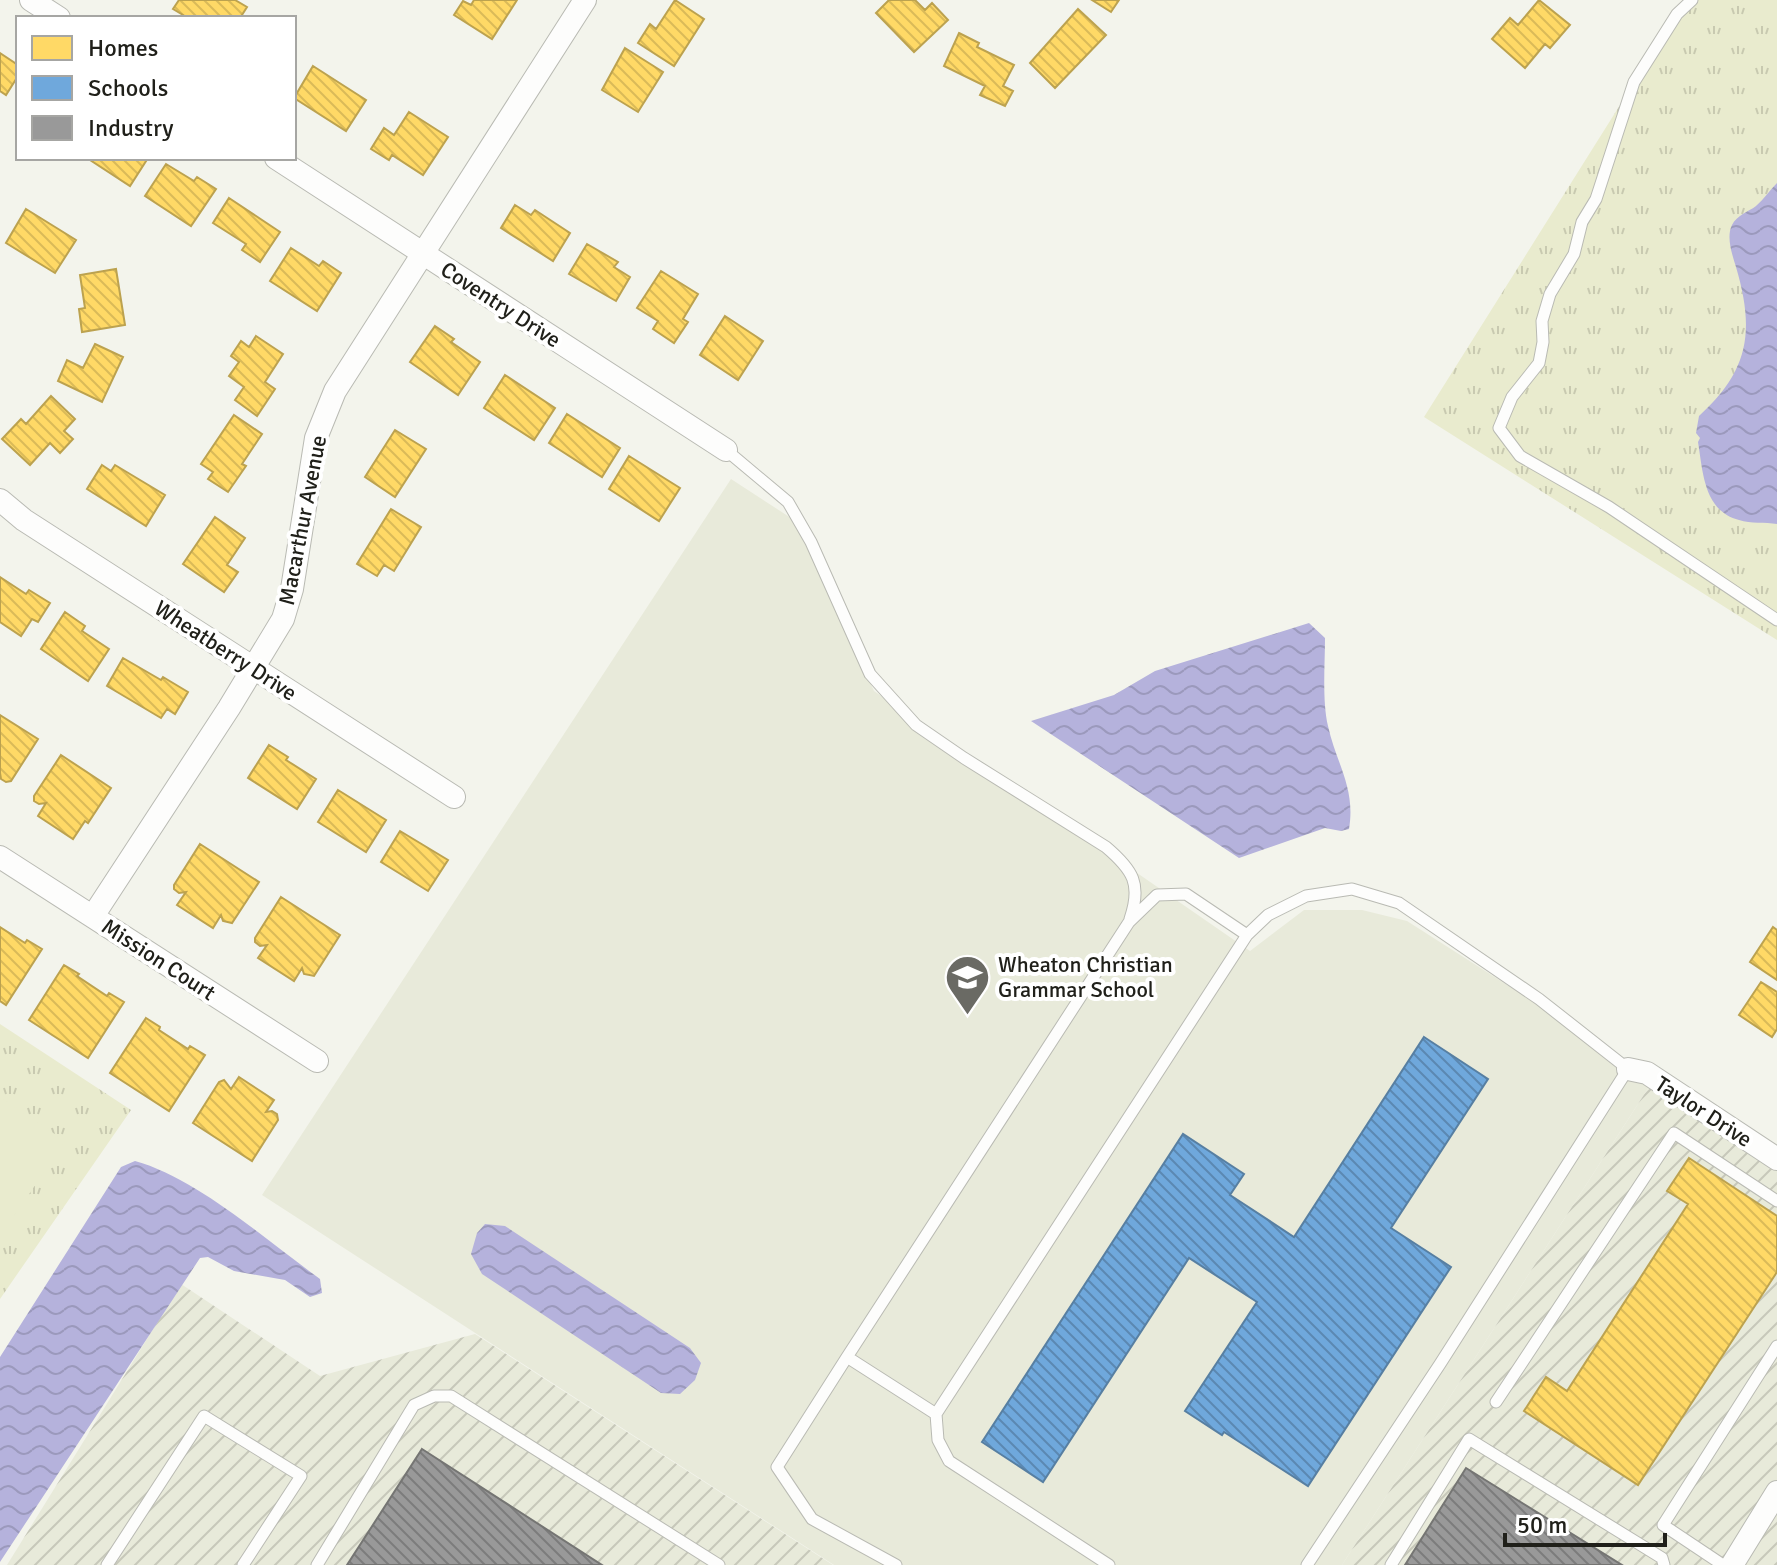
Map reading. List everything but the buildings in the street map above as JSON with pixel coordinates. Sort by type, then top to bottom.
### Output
[{"type":"street","points":[[31,0],[56,16]]},
{"type":"street","name":"Macarthur Avenue","points":[[93,916],[283,619],[292,589],[310,468],[322,419],[335,391],[585,0]]},
{"type":"street","name":"Coventry Drive","points":[[279,160],[726,450]]},
{"type":"street","name":"Wheatberry Drive","points":[[0,500],[24,520],[454,797]]},
{"type":"street","name":"Mission Court","points":[[0,857],[317,1061]]},
{"type":"street","name":"Taylor Drive","points":[[1628,1069],[1647,1073],[1773,1148]]},
{"type":"street","points":[[1732,1565],[1777,1492]]},
{"type":"lane","points":[[1692,0],[1677,14],[1634,82],[1596,199],[1582,222],[1574,254],[1550,294],[1542,321],[1543,342],[1539,363],[1512,397],[1499,428],[1520,456],[1609,507],[1777,620]]},
{"type":"lane","points":[[726,450],[788,502],[811,542],[870,674],[916,725],[1106,847],[1123,862],[1134,878],[1137,899],[1129,922]]},
{"type":"lane","points":[[1109,1565],[949,1461],[938,1440],[936,1414],[1247,935],[1268,915],[1306,896],[1352,889],[1399,903],[1539,999],[1628,1069],[1440,1364],[1307,1565]]},
{"type":"lane","points":[[896,1565],[812,1519],[777,1467],[1129,922],[1157,895],[1186,894],[1247,935]]},
{"type":"lane","points":[[1496,1402],[1674,1133],[1777,1201]]},
{"type":"lane","points":[[1723,1565],[1663,1525],[1777,1346]]},
{"type":"lane","points":[[847,1357],[936,1414]]},
{"type":"lane","points":[[317,1565],[414,1405],[434,1396],[451,1396],[719,1565]]},
{"type":"lane","points":[[107,1565],[204,1416],[301,1476],[243,1565]]},
{"type":"lane","points":[[1391,1565],[1469,1439],[1662,1558],[1664,1565]]},
{"type":"shaded area","name":"Wheaton Christian Grammar School","points":[[731,479],[794,520],[874,691],[1250,951],[1304,910],[1362,910],[1407,921],[1654,1079],[1342,1565],[834,1565],[262,1195]]},
{"type":"shaded area","points":[[1654,1079],[1777,1162],[1777,1565],[1342,1565]]},
{"type":"shaded area","points":[[181,1284],[320,1376],[475,1334],[833,1565],[7,1565]]},
{"type":"green space","points":[[1686,0],[1777,0],[1777,640],[1424,417]]},
{"type":"green space","points":[[0,1024],[131,1110],[0,1299]]},
{"type":"green space","points":[[0,1097],[65,1141],[0,1237]]},
{"type":"water","points":[[1777,183],[1777,524],[1744,521],[1727,515],[1719,508],[1707,489],[1698,442],[1700,438],[1696,433],[1699,416],[1729,383],[1743,349],[1745,311],[1730,246],[1730,230],[1737,219],[1756,206]]},
{"type":"water","points":[[1309,623],[1325,638],[1326,716],[1348,788],[1349,829],[1325,828],[1239,858],[1031,721],[1114,695],[1155,671]]},
{"type":"water","points":[[135,1161],[183,1181],[231,1212],[320,1279],[322,1293],[310,1297],[285,1280],[234,1271],[208,1257],[200,1258],[0,1562],[0,1357],[121,1167]]},
{"type":"water","points":[[485,1224],[505,1226],[690,1348],[701,1363],[695,1380],[680,1394],[661,1393],[482,1274],[471,1254],[477,1233]]},
{"type":"place","name":"Wheaton Christian Grammar School","points":[[967,1016]]}]
